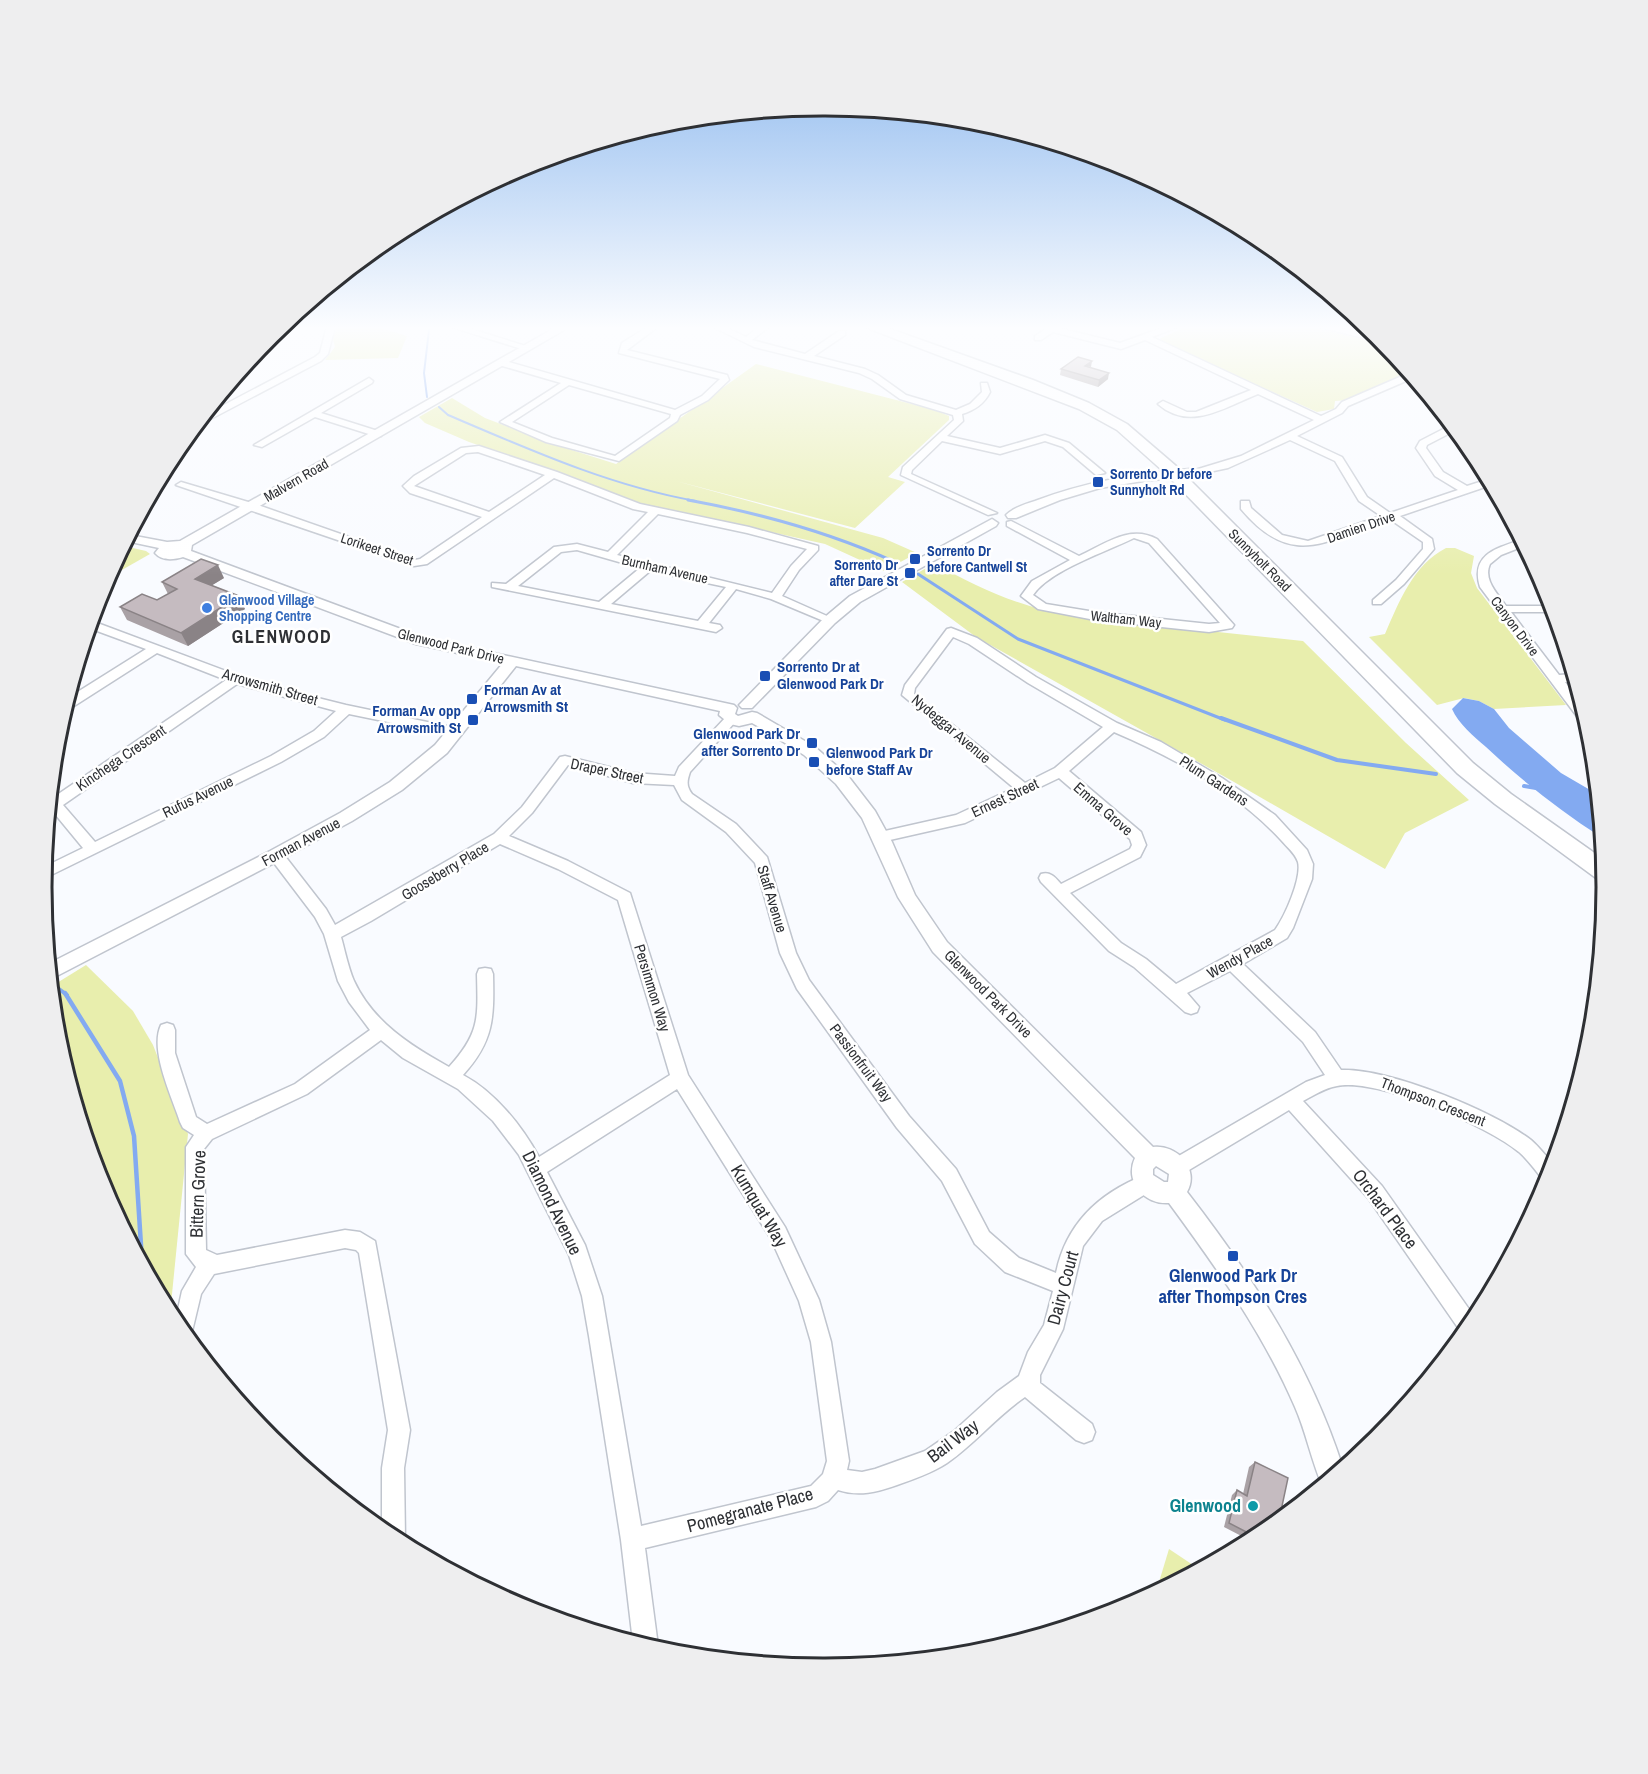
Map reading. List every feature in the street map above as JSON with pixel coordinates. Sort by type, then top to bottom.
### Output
[{"type":"main road","name":"Sunnyholt Road","points":[[1089,409],[1127,431],[1182,475],[1442,729],[1533,807],[1595,850]]},
{"type":"main road","name":"Sunnyholt Road","points":[[1105,409],[1147,433],[1182,475],[1466,768],[1503,799],[1595,866]]},
{"type":"street","points":[[259,445],[324,409]]},
{"type":"street","name":"Malvern Road","points":[[183,548],[251,506],[422,409]]},
{"type":"street","points":[[526,409],[505,422],[549,440],[616,459],[674,419],[676,413]]},
{"type":"street","points":[[661,409],[676,413],[688,409]]},
{"type":"street","points":[[943,409],[956,413],[971,409]]},
{"type":"street","points":[[1173,409],[1185,415],[1197,415],[1212,409]]},
{"type":"street","points":[[1298,409],[1322,420]]},
{"type":"street","points":[[956,413],[959,417],[958,421],[908,469],[906,475],[992,518],[1001,525],[1062,496],[1202,473],[1224,466],[1342,409]]},
{"type":"street","points":[[316,414],[378,434]]},
{"type":"street","points":[[1446,431],[1423,443],[1421,448],[1442,477],[1466,490]]},
{"type":"street","points":[[1289,436],[1340,459],[1363,499],[1428,541],[1429,549],[1400,582],[1377,602]]},
{"type":"street","points":[[941,438],[1000,451],[1045,438],[1068,446],[1100,473]]},
{"type":"street","points":[[490,516],[414,491],[408,486],[470,448],[553,474],[654,512],[749,530],[814,548],[795,568],[775,597]]},
{"type":"street","name":"Lorikeet Street","points":[[251,506],[414,563],[423,562],[553,474]]},
{"type":"street","name":"Damien Drive","points":[[1245,503],[1246,509],[1278,538],[1297,543],[1317,542],[1482,485]]},
{"type":"street","points":[[181,486],[251,506]]},
{"type":"street","points":[[610,556],[654,512]]},
{"type":"street","points":[[680,781],[684,770],[730,714],[742,722],[831,620],[872,588],[992,518]]},
{"type":"street","points":[[1011,519],[1079,560]]},
{"type":"street","name":"Waltham Way","points":[[1135,531],[1153,541],[1228,625],[1209,628],[1085,615],[1038,606],[1027,596],[1032,587],[1041,579],[1079,560],[1135,531]]},
{"type":"street","name":"Glenwood Park Drive","points":[[135,540],[167,546],[161,552],[164,555],[174,555],[183,548],[409,638],[730,714]]},
{"type":"street","name":"Canyon Drive","points":[[1516,546],[1491,556],[1482,567],[1482,578],[1502,609],[1573,701]]},
{"type":"street","name":"Burnham Avenue","points":[[602,606],[502,586],[562,547],[577,547],[648,567],[734,585],[775,597],[831,620]]},
{"type":"street","points":[[602,606],[648,567]]},
{"type":"street","points":[[701,625],[734,585]]},
{"type":"street","points":[[602,606],[716,628]]},
{"type":"street","points":[[1502,609],[1544,609]]},
{"type":"street","name":"Arrowsmith Street","points":[[98,627],[236,679],[346,709],[456,732]]},
{"type":"street","name":"Plum Gardens","points":[[951,632],[973,641],[1032,680],[1113,726],[1156,745],[1217,781],[1270,819],[1302,854]]},
{"type":"street","name":"Nydeggar Avenue","points":[[951,632],[909,688],[908,695],[1024,789]]},
{"type":"street","points":[[76,699],[155,649]]},
{"type":"street","name":"Forman Avenue","points":[[57,968],[276,855],[346,817],[396,786],[426,762],[456,732],[513,662]]},
{"type":"street","points":[[1555,679],[1566,678]]},
{"type":"street","name":"Kinchega Crescent","points":[[57,802],[236,679]]},
{"type":"street","name":"Rufus Avenue","points":[[53,869],[276,759],[319,734],[346,709]]},
{"type":"street","name":"Glenwood Park Drive","points":[[750,711],[830,767],[856,796],[881,837],[903,890],[941,948],[1082,1087],[1149,1158]]},
{"type":"street","name":"Ernest Street","points":[[881,837],[960,819],[1024,789],[1060,771],[1113,726]]},
{"type":"street","name":"Draper Street","points":[[499,838],[527,810],[565,760],[633,778],[680,781]]},
{"type":"street","name":"Emma Grove","points":[[1060,771],[1136,836],[1139,845],[1134,853],[1060,891]]},
{"type":"street","name":"Staff Avenue","points":[[680,781],[681,789],[687,797],[731,828],[762,861],[788,952]]},
{"type":"street","name":"Kinchega Crescent","points":[[57,807],[92,849]]},
{"type":"street","name":"Gooseberry Place","points":[[332,934],[366,917],[499,838],[541,853],[625,897]]},
{"type":"street","name":"Wendy Place","points":[[1175,992],[1272,941],[1285,929],[1305,879],[1306,864],[1302,854]]},
{"type":"street","name":"Diamond Avenue","points":[[276,855],[321,912],[332,934],[346,981],[355,997],[381,1031],[409,1053],[451,1076],[474,1092],[499,1115],[515,1134],[536,1169],[578,1252],[592,1296],[632,1540],[645,1637]]},
{"type":"street","points":[[1046,878],[1115,947],[1140,963],[1191,1007]]},
{"type":"street","name":"Persimmon Way","points":[[625,897],[680,1078]]},
{"type":"street","name":"Passionfruit Way","points":[[788,952],[803,984],[847,1046],[903,1122],[954,1182],[982,1238],[992,1249],[1023,1271],[1063,1285]]},
{"type":"street","points":[[1232,963],[1310,1037],[1337,1078]]},
{"type":"street","points":[[451,1076],[473,1052],[485,1028],[485,974]]},
{"type":"street","points":[[167,1030],[166,1053],[189,1122],[206,1133]]},
{"type":"street","name":"Bittern Grove","points":[[209,1264],[198,1257],[196,1242],[195,1147],[206,1133],[301,1089],[381,1031]]},
{"type":"street","name":"Thompson Crescent","points":[[1177,1167],[1312,1087],[1337,1078],[1356,1077],[1381,1081],[1482,1120],[1515,1139],[1543,1166]]},
{"type":"street","points":[[536,1169],[680,1078]]},
{"type":"street","name":"Kumquat Way","points":[[680,1078],[778,1233],[809,1300],[821,1342],[838,1461],[834,1477]]},
{"type":"street","name":"Orchard Place","points":[[1291,1100],[1375,1192],[1463,1319]]},
{"type":"street","points":[[1163,1157],[1177,1167],[1182,1176],[1174,1192],[1161,1193],[1145,1184],[1140,1170],[1149,1158],[1163,1157]]},
{"type":"street","name":"Dairy Court","points":[[1028,1383],[1029,1371],[1053,1330],[1070,1256],[1082,1229],[1105,1209],[1145,1184]]},
{"type":"street","points":[[1174,1192],[1235,1275],[1280,1350],[1314,1418],[1330,1470]]},
{"type":"street","points":[[186,1320],[192,1291],[209,1264],[228,1264],[365,1236],[370,1253],[399,1430],[393,1468],[394,1527]]},
{"type":"street","points":[[1028,1383],[1039,1396],[1084,1432]]},
{"type":"street","name":"Bail Way","points":[[834,1477],[856,1485],[914,1468],[939,1456],[1006,1398],[1028,1383]]},
{"type":"street","name":"Pomegranate Place","points":[[632,1540],[816,1496],[826,1489],[834,1477]]},
{"type":"green space","points":[[433,409],[470,409],[485,418],[559,446],[616,464],[693,409],[930,409],[949,416],[949,420],[888,477],[905,482],[855,528],[676,481],[883,538],[917,553],[884,571],[825,544],[639,503],[561,473],[469,442],[425,423],[419,417]]},
{"type":"green space","points":[[1310,409],[1334,409],[1334,409],[1317,412]]},
{"type":"green space","points":[[131,548],[150,554],[121,571]]},
{"type":"green space","points":[[1446,548],[1455,548],[1474,556],[1471,573],[1477,588],[1566,705],[1494,709],[1479,701],[1464,698],[1437,705],[1369,637],[1385,634],[1408,585],[1434,555]]},
{"type":"green space","points":[[935,563],[969,582],[1039,609],[1077,617],[1303,641],[1406,743],[1469,800],[1405,833],[1385,869],[976,637],[902,582]]},
{"type":"green space","points":[[86,965],[133,1011],[153,1045],[188,1134],[172,1298],[132,1228],[93,1135],[67,1038],[58,982]]},
{"type":"green space","points":[[1169,1549],[1192,1564],[1165,1579],[1159,1582]]},
{"type":"water","points":[[1463,698],[1479,701],[1494,709],[1509,728],[1561,773],[1589,790],[1594,832],[1513,772],[1467,730],[1452,709]]},
{"type":"building","points":[[201,559],[218,565],[195,579],[239,596],[181,633],[120,607],[142,594],[157,600],[177,589],[162,582]]},
{"type":"building","name":"Glenwood","points":[[1255,1462],[1288,1478],[1283,1507],[1247,1532],[1229,1523],[1237,1490],[1247,1496]]},
{"type":"waterway","points":[[441,409],[448,415],[570,465],[632,486],[696,501]]},
{"type":"waterway","points":[[688,500],[793,525],[845,541],[895,562]]},
{"type":"waterway","points":[[918,574],[1018,639],[1225,720]]},
{"type":"waterway","points":[[1221,718],[1337,760],[1436,774]]},
{"type":"waterway","points":[[1524,786],[1536,788]]},
{"type":"waterway","points":[[59,989],[66,994]]},
{"type":"waterway","points":[[66,994],[120,1081],[134,1136],[141,1245]]},
{"type":"place","name":"Sorrento Dr before Sunnyholt Rd","points":[[1098,482]]},
{"type":"place","name":"Sorrento Dr before Cantwell St","points":[[915,559]]},
{"type":"place","name":"Sorrento Dr after Dare St","points":[[910,573]]},
{"type":"place","name":"Glenwood Village Shopping Centre","points":[[207,608]]},
{"type":"place","name":"Sorrento Dr at Glenwood Park Dr","points":[[765,676]]},
{"type":"place","name":"Forman Av at Arrowsmith St","points":[[472,699]]},
{"type":"place","name":"Forman Av opp Arrowsmith St","points":[[473,720]]},
{"type":"place","name":"Glenwood Park Dr after Sorrento Dr","points":[[812,743]]},
{"type":"place","name":"Glenwood Park Dr before Staff Av","points":[[814,762]]},
{"type":"place","name":"Glenwood Park Dr after Thompson Cres","points":[[1233,1256]]},
{"type":"place","name":"Glenwood","points":[[1253,1506]]},
{"type":"district","name":"GLENWOOD","points":[[282,637]]}]
